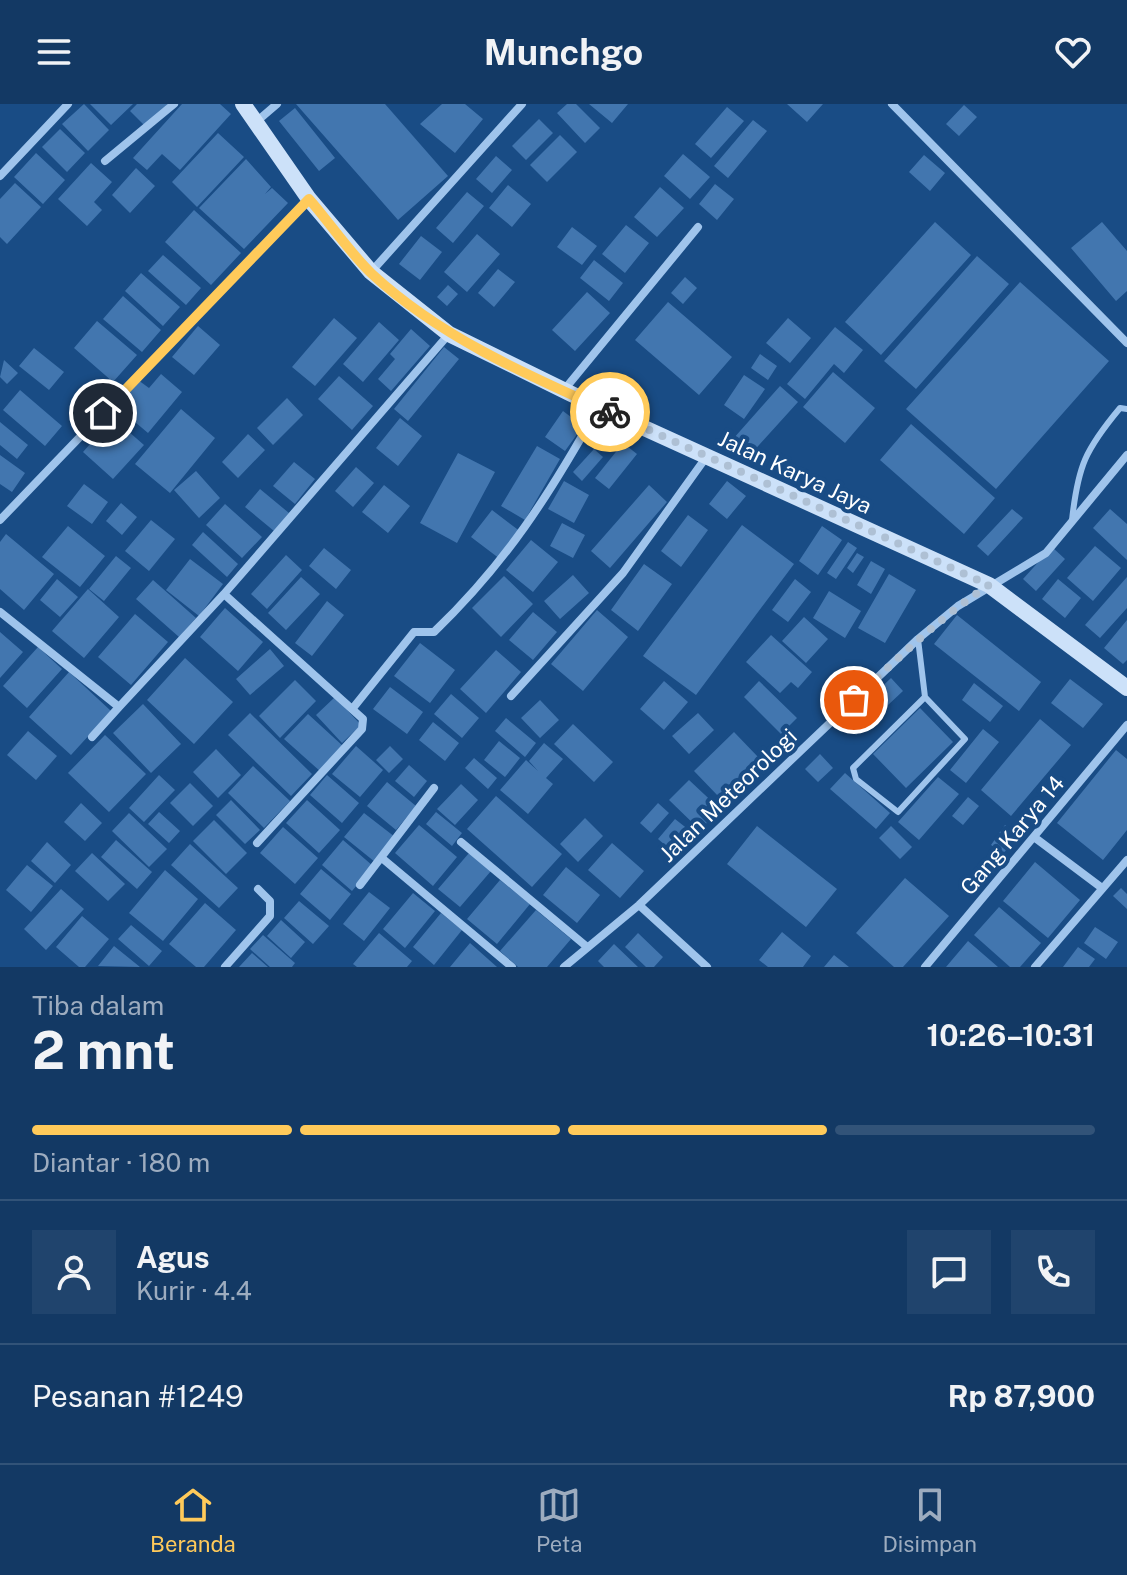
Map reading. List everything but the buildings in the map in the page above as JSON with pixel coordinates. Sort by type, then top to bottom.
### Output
[{"type":"main road","name":"Jalan Karya Jaya","points":[[243,104],[309,199],[371,272],[449,334],[563,391],[989,585],[1127,688]]},
{"type":"street","points":[[0,176],[68,104]]},
{"type":"street","points":[[105,161],[174,104]]},
{"type":"street","points":[[256,123],[277,104]]},
{"type":"street","points":[[371,272],[522,104]]},
{"type":"street","points":[[892,104],[1127,343]]},
{"type":"street","points":[[0,520],[309,199]]},
{"type":"street","points":[[563,391],[698,227]]},
{"type":"street","points":[[92,737],[224,594],[449,334]]},
{"type":"street","points":[[353,708],[414,632],[434,632],[507,553],[551,492],[598,407]]},
{"type":"street","points":[[511,696],[623,573],[707,455]]},
{"type":"street","name":"Jalan Meteorologi","points":[[564,967],[639,905],[918,639],[989,585],[1046,553],[1127,455]]},
{"type":"street","points":[[224,594],[363,719],[362,729],[257,843]]},
{"type":"street","points":[[0,612],[119,707]]},
{"type":"street","name":"Gang Karya 14","points":[[925,967],[1127,725]]},
{"type":"street","points":[[360,885],[383,859],[434,788]]},
{"type":"street","points":[[1034,837],[1102,888]]},
{"type":"street","points":[[461,842],[586,946]]},
{"type":"street","points":[[383,859],[512,967]]},
{"type":"street","points":[[1035,967],[1127,860]]},
{"type":"street","points":[[225,967],[270,916],[270,901],[258,889]]},
{"type":"street","points":[[639,905],[707,967]]},
{"type":"lane","points":[[1072,521],[1077,478],[1090,443],[1120,408],[1127,409]]},
{"type":"lane","points":[[918,639],[925,697],[965,742],[898,812],[856,779],[853,768],[925,697]]},
{"type":"way so far","points":[[610,412],[989,585],[918,639],[854,700]]},
{"type":"route","points":[[103,413],[309,199],[371,272],[415,310],[449,334],[610,412]]}]
